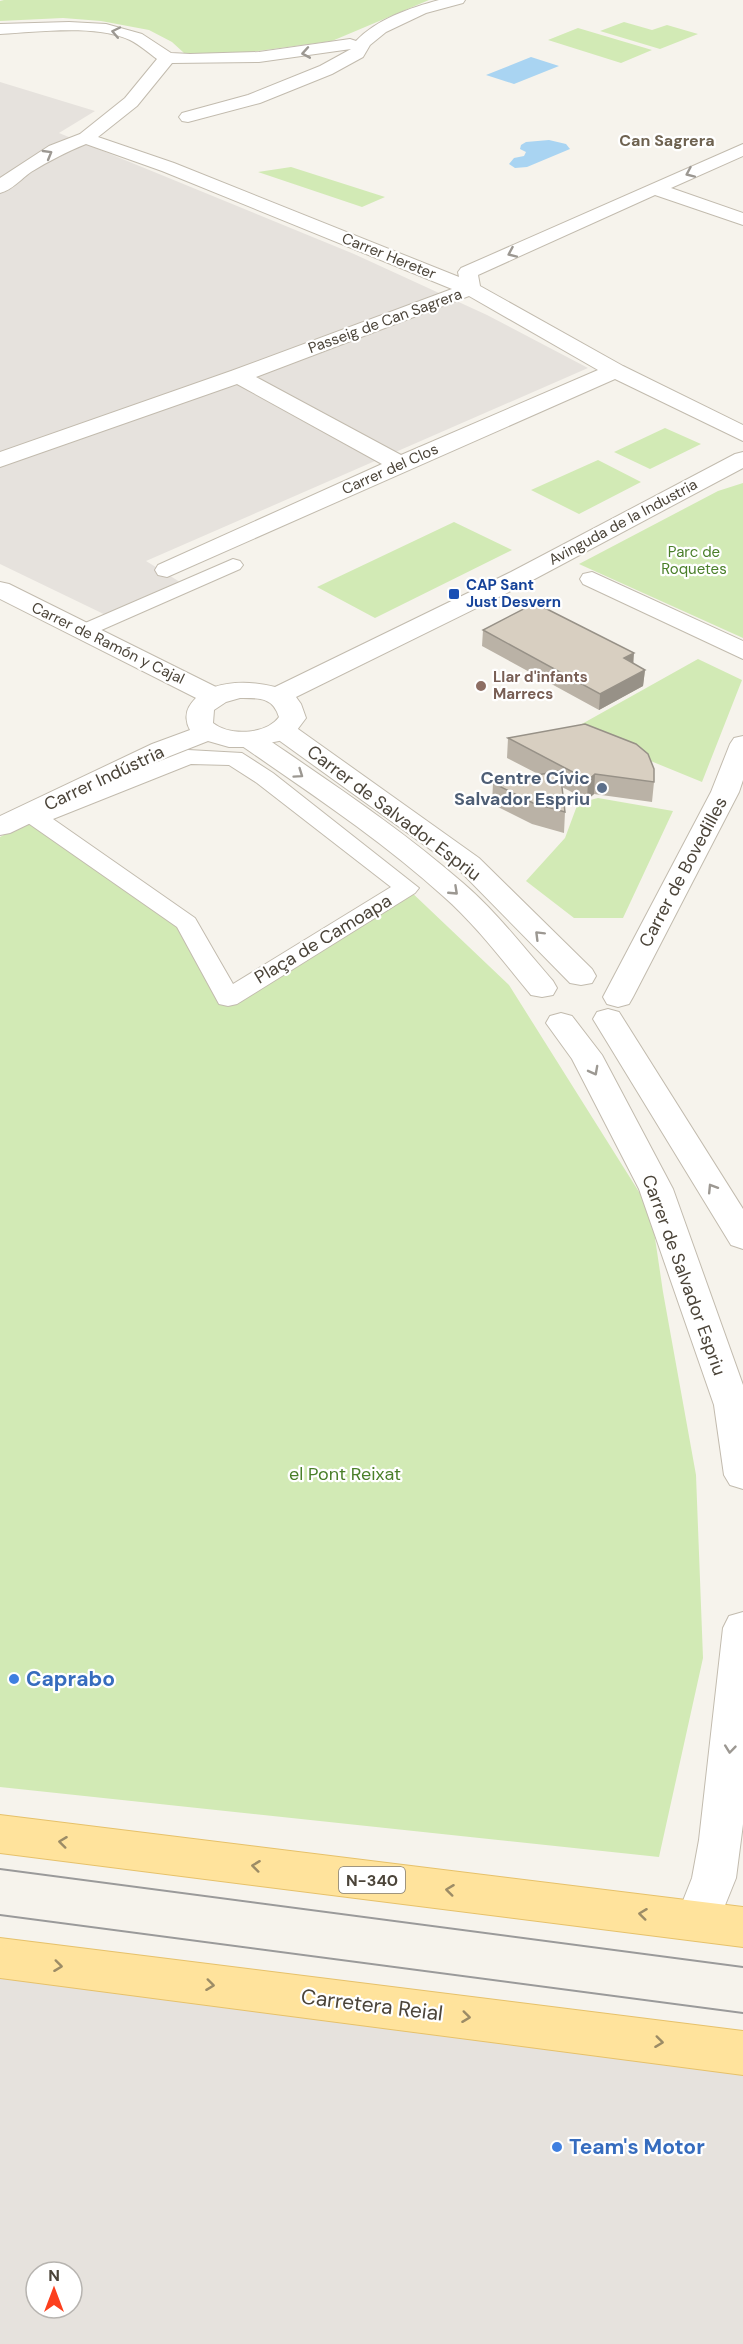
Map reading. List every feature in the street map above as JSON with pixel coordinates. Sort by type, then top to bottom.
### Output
[{"type":"main road","name":"N-340","points":[[0,1834],[743,1927]]},
{"type":"main road","name":"Carretera Reial","points":[[0,1958],[743,2053]]},
{"type":"street","points":[[188,117],[254,99],[326,70],[357,53],[363,42],[380,29],[420,10],[457,0]]},
{"type":"street","points":[[0,29],[47,27],[107,30],[134,36],[167,58],[211,61],[288,56],[363,42]]},
{"type":"street","points":[[0,188],[22,170],[55,150],[86,138],[131,102],[167,58]]},
{"type":"street","name":"Carrer Hereter","points":[[86,138],[168,167],[470,290],[615,371],[743,434]]},
{"type":"street","name":"Passeig de Can Sagrera","points":[[0,460],[239,376],[470,290],[468,272],[743,149]]},
{"type":"street","points":[[655,189],[743,219]]},
{"type":"street","name":"Carrer del Clos","points":[[167,570],[400,464],[615,371]]},
{"type":"street","points":[[239,376],[400,464]]},
{"type":"street","name":"Avinguda de la Industria","points":[[278,696],[520,577],[743,459]]},
{"type":"street","points":[[83,631],[233,565]]},
{"type":"street","points":[[592,579],[743,651]]},
{"type":"street","name":"Carrer de Ramón y Cajal","points":[[0,589],[215,697]]},
{"type":"street","points":[[0,615],[25,602]]},
{"type":"street","points":[[253,690],[278,696],[292,712],[290,722],[282,730],[268,736],[251,740],[235,740],[208,732],[200,723],[199,714],[204,704],[227,692],[253,690]]},
{"type":"street","name":"Carrer de Salvador Espriu","points":[[282,730],[469,864],[581,976]]},
{"type":"street","name":"Carrer Indústria","points":[[0,827],[161,750],[208,732]]},
{"type":"street","name":"Carrer de Salvador Espriu","points":[[251,740],[409,851],[454,890],[488,924],[542,988]]},
{"type":"street","name":"Carrer de Bovedilles","points":[[613,1008],[737,794],[743,744]]},
{"type":"street","name":"Plaça de Camoapa","points":[[188,757],[234,758],[265,778],[407,888],[228,998],[187,923],[36,818],[188,757]]},
{"type":"street","points":[[613,1008],[594,1025],[578,1026],[561,1023],[548,1016],[540,1007],[538,998],[542,988],[565,976],[597,979],[611,987],[613,1008],[743,1237]]},
{"type":"street","name":"Carrer de Salvador Espriu","points":[[561,1023],[586,1055],[656,1189],[732,1405],[743,1475]]},
{"type":"street","points":[[697,1921],[714,1878],[732,1842],[743,1628]]},
{"type":"shaded area","points":[[0,82],[95,111],[59,133],[354,254],[487,315],[588,368],[146,561],[188,587],[114,619],[0,564]]},
{"type":"shaded area","points":[[0,1975],[743,2074],[743,2344],[0,2344]]},
{"type":"green space","points":[[4,0],[429,0],[332,41],[243,53],[184,53],[172,42],[149,30],[101,21],[63,18],[0,21],[0,1]]},
{"type":"green space","points":[[624,22],[652,30],[667,25],[698,34],[660,49],[600,31]]},
{"type":"green space","points":[[578,28],[652,50],[621,63],[548,40]]},
{"type":"green space","points":[[291,167],[385,197],[362,207],[258,172]]},
{"type":"green space","points":[[665,428],[701,444],[650,469],[614,452]]},
{"type":"green space","points":[[598,460],[641,482],[579,514],[531,490]]},
{"type":"green space","name":"Parc de Roquetes","points":[[743,483],[743,638],[579,564],[718,491]]},
{"type":"green space","points":[[454,522],[512,550],[375,618],[317,587]]},
{"type":"green space","points":[[698,659],[742,680],[702,782],[636,755],[555,739]]},
{"type":"green space","points":[[598,798],[673,811],[623,918],[574,918],[526,881],[565,838],[578,803]]},
{"type":"green space","name":"el Pont Reixat","points":[[36,818],[187,923],[228,997],[407,888],[509,985],[651,1211],[696,1475],[703,1658],[659,1857],[0,1787],[0,837]]},
{"type":"water","points":[[531,57],[559,66],[514,84],[486,75]]},
{"type":"water","points":[[549,140],[566,144],[570,149],[527,167],[515,168],[509,164],[514,158],[524,156],[526,152],[520,149],[521,145],[526,142]]},
{"type":"building","points":[[535,603],[634,653],[624,658],[645,670],[600,694],[483,630]]},
{"type":"building","points":[[585,724],[636,744],[648,754],[654,769],[654,782],[595,774],[588,780],[508,738]]},
{"type":"building","points":[[560,771],[565,812],[533,803],[493,783]]},
{"type":"tram line","points":[[0,1869],[743,1967]]},
{"type":"tram line","points":[[0,1915],[743,2013]]},
{"type":"place","name":"CAP Sant Just Desvern","points":[[454,594]]},
{"type":"place","name":"Llar d'infants Marrecs","points":[[481,686]]},
{"type":"place","name":"Centre Cívic Salvador Espriu","points":[[602,788]]},
{"type":"place","name":"Caprabo","points":[[14,1679]]},
{"type":"place","name":"Team's Motor","points":[[557,2147]]},
{"type":"district","name":"Can Sagrera","points":[[667,140]]}]
